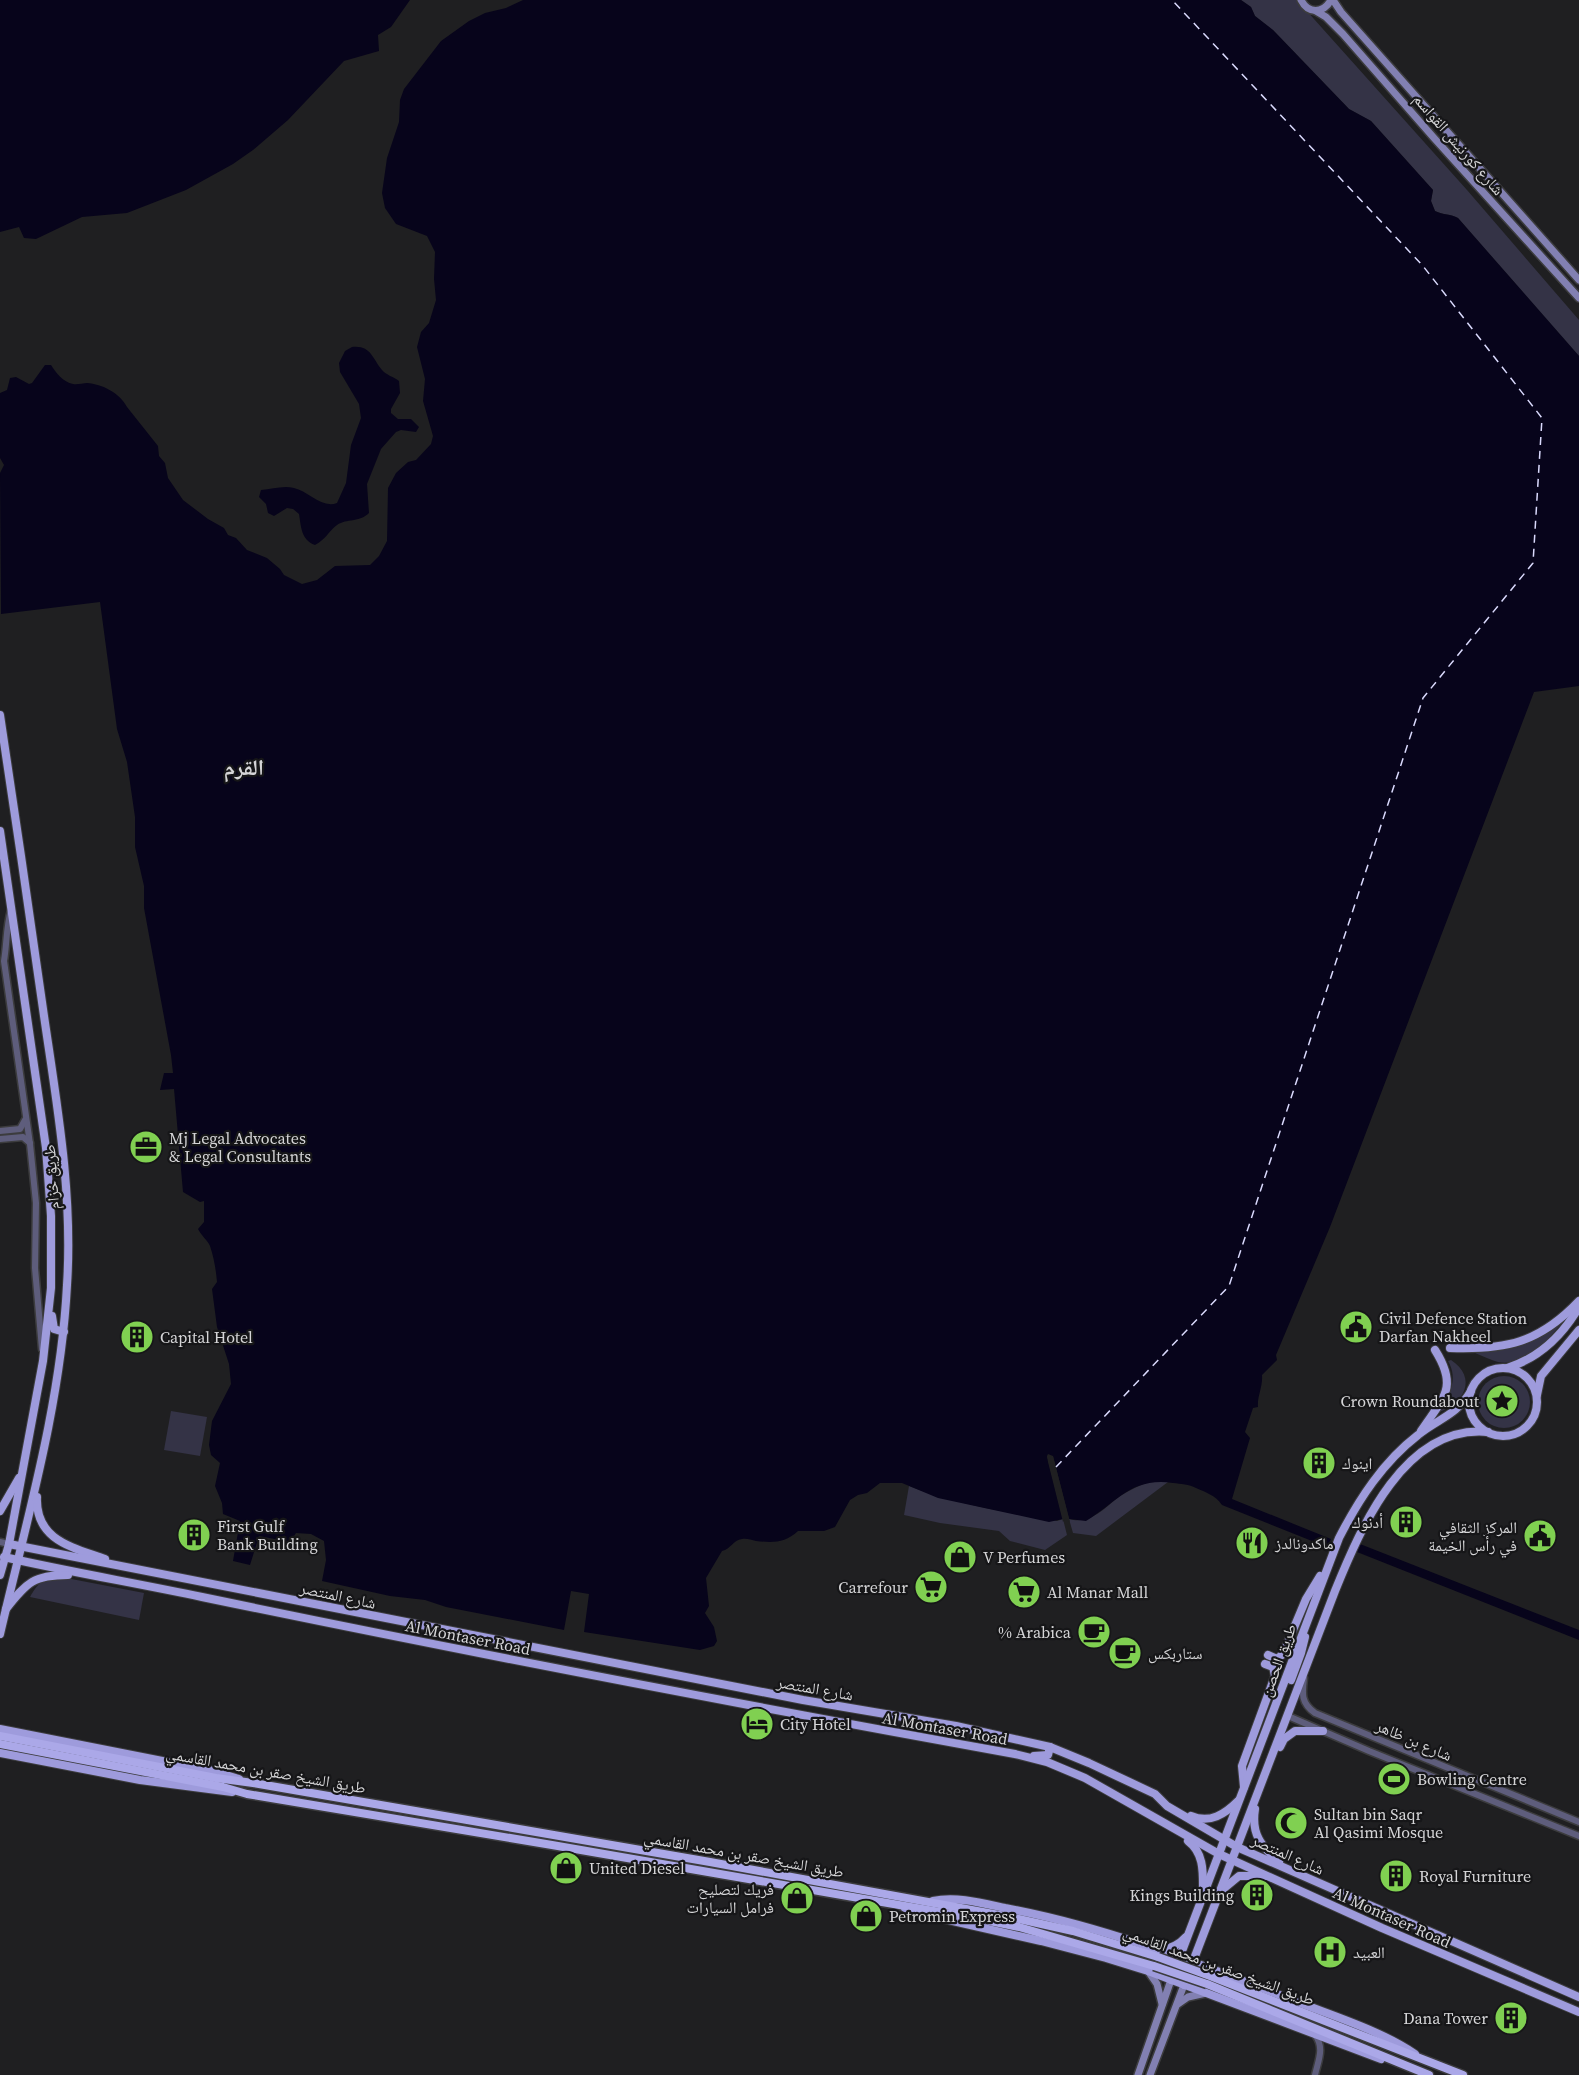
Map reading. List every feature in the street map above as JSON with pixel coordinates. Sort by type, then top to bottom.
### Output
[{"type":"highway","name":"طريق الشيخ صقر بن محمد القاسمي","points":[[2,1730],[216,1778],[710,1862],[1010,1917],[1073,1931],[1158,1953],[1429,2075]]},
{"type":"highway","name":"طريق الشيخ صقر بن محمد القاسمي","points":[[0,1744],[223,1787],[248,1794],[1019,1927],[1151,1968],[1209,1976],[1463,2075]]},
{"type":"main road","name":"شارع كورنيش القواسم","points":[[1301,0],[1306,8],[1326,17],[1343,34],[1579,298]]},
{"type":"main road","name":"شارع كورنيش القواسم","points":[[1332,0],[1579,280]]},
{"type":"main road","points":[[1316,11],[1326,7],[1332,0]]},
{"type":"main road","name":"طريق خزام","points":[[0,715],[64,1153],[69,1246],[64,1332],[54,1393],[22,1546],[0,1634]]},
{"type":"main road","name":"طريق خزام","points":[[0,831],[46,1148],[51,1216],[51,1288],[43,1361],[9,1544],[2,1557],[0,1575]]},
{"type":"main road","points":[[51,1288],[54,1300],[52,1326],[64,1332]]},
{"type":"main road","points":[[1450,1348],[1493,1348],[1513,1344],[1550,1327],[1579,1301]]},
{"type":"main road","points":[[1579,1307],[1564,1329],[1538,1355],[1524,1363],[1492,1370],[1478,1379],[1471,1391],[1470,1407],[1479,1426],[1488,1432],[1509,1435],[1520,1431],[1528,1424],[1535,1414],[1536,1396],[1541,1376],[1579,1330]]},
{"type":"main road","points":[[1419,1433],[1446,1392],[1447,1370],[1435,1350]]},
{"type":"main road","points":[[1507,1368],[1518,1371],[1526,1377],[1533,1386],[1536,1396]]},
{"type":"main road","name":"طريق الحصن","points":[[1172,1980],[1339,1538],[1364,1494],[1390,1461],[1419,1433],[1459,1408],[1471,1391]]},
{"type":"main road","name":"طريق الحصن","points":[[1184,1985],[1354,1544],[1369,1516],[1398,1474],[1419,1455],[1446,1437],[1467,1431],[1488,1432]]},
{"type":"main road","points":[[0,1511],[22,1472]]},
{"type":"main road","points":[[37,1479],[36,1510],[50,1534],[64,1545],[129,1567]]},
{"type":"main road","name":"شارع المنتصر","points":[[9,1544],[803,1700],[956,1726],[1050,1747],[1155,1794],[1167,1806],[1238,1847],[1579,1997]]},
{"type":"main road","points":[[2,1557],[83,1575]]},
{"type":"main road","points":[[1268,1655],[1274,1659],[1281,1657],[1310,1592],[1327,1568]]},
{"type":"main road","points":[[5,1610],[33,1581],[48,1575],[83,1575]]},
{"type":"main road","name":"Al Montaser Road","points":[[83,1575],[652,1688],[1047,1762],[1085,1778],[1219,1854],[1382,1928],[1579,2012]]},
{"type":"main road","points":[[1288,1716],[1284,1714],[1281,1707],[1301,1653],[1305,1623]]},
{"type":"main road","points":[[1167,1806],[1195,1818],[1210,1819],[1226,1812],[1243,1794],[1242,1766],[1275,1676],[1273,1667],[1265,1664]]},
{"type":"main road","points":[[1271,1761],[1284,1740],[1295,1731],[1323,1731]]},
{"type":"main road","points":[[1018,1755],[1044,1756],[1048,1755],[1050,1747]]},
{"type":"main road","points":[[0,1753],[140,1780],[248,1794]]},
{"type":"main road","points":[[1258,1795],[1254,1816],[1256,1835],[1264,1850],[1284,1867]]},
{"type":"main road","points":[[1160,1821],[1192,1845],[1201,1858],[1203,1898]]},
{"type":"main road","points":[[1219,1894],[1239,1876],[1269,1876]]},
{"type":"main road","points":[[1158,1953],[1180,1943],[1189,1934]]},
{"type":"main road","points":[[1200,1944],[1202,1959],[1209,1976]]},
{"type":"main road","points":[[1158,1953],[1193,1962],[1209,1976]]},
{"type":"main road","points":[[1151,1968],[1184,1985],[1332,2042],[1415,2069]]},
{"type":"main road","points":[[1151,1968],[1162,2006]]},
{"type":"main road","points":[[1138,2075],[1172,1980]]},
{"type":"main road","points":[[1150,2075],[1184,1985]]},
{"type":"main road","points":[[1175,2008],[1188,1997],[1207,1994]]},
{"type":"street","points":[[11,909],[7,924],[4,961],[36,1203],[35,1268],[43,1361]]},
{"type":"street","points":[[0,1131],[20,1129],[25,1120]]},
{"type":"street","points":[[0,1139],[23,1137],[30,1144]]},
{"type":"street","name":"شارع المنتصر","points":[[0,1542],[9,1544]]},
{"type":"street","name":"شارع بن ظاهر","points":[[1305,1672],[1302,1696],[1308,1707],[1315,1713],[1579,1822]]},
{"type":"street","name":"شارع بن ظاهر","points":[[1288,1716],[1579,1836]]},
{"type":"street","points":[[1423,1772],[1418,1766],[1420,1761],[1448,1769]]},
{"type":"street","points":[[1315,2035],[1321,2050],[1315,2075]]},
{"type":"street","points":[[1321,2050],[1332,2042]]},
{"type":"shaded area","points":[[0,0],[410,0],[391,27],[378,35],[379,51],[344,61],[288,120],[233,164],[186,190],[127,213],[82,217],[36,239],[24,238],[19,227],[0,232]]},
{"type":"shaded area","points":[[523,0],[1241,0],[1251,7],[1255,16],[1273,30],[1349,109],[1371,121],[1433,190],[1431,201],[1435,211],[1458,218],[1579,356],[1579,686],[1534,692],[1330,1227],[1276,1355],[1277,1360],[1262,1375],[1258,1407],[1253,1408],[1245,1432],[1250,1438],[1232,1499],[1331,1539],[1327,1547],[1222,1505],[1214,1497],[1193,1487],[1179,1484],[1159,1482],[1135,1487],[1086,1521],[1069,1519],[1053,1456],[1047,1456],[1063,1519],[1049,1522],[938,1498],[902,1483],[880,1483],[867,1493],[850,1500],[835,1527],[824,1531],[798,1531],[788,1538],[773,1542],[742,1539],[722,1551],[706,1578],[709,1606],[705,1613],[714,1627],[717,1641],[714,1646],[700,1650],[584,1632],[589,1594],[571,1591],[564,1630],[446,1607],[425,1600],[390,1596],[322,1581],[326,1560],[324,1541],[311,1534],[296,1533],[290,1542],[259,1536],[250,1565],[233,1561],[240,1521],[223,1514],[222,1503],[215,1486],[220,1463],[211,1455],[209,1445],[212,1421],[231,1384],[229,1364],[217,1327],[212,1289],[217,1282],[214,1260],[209,1244],[198,1229],[204,1222],[204,1201],[200,1202],[183,1192],[174,1089],[160,1090],[164,1073],[173,1073],[171,1055],[144,908],[144,886],[135,847],[135,817],[127,762],[117,729],[100,602],[1,614],[0,473],[4,465],[0,458],[0,393],[7,390],[10,378],[16,377],[29,384],[32,383],[45,365],[51,365],[60,377],[69,383],[87,383],[104,387],[120,397],[158,446],[159,456],[165,463],[168,478],[183,500],[224,528],[228,535],[236,538],[247,550],[267,558],[284,575],[302,584],[317,580],[335,566],[370,565],[379,556],[387,541],[388,488],[396,473],[408,462],[416,460],[431,444],[433,436],[423,401],[425,379],[417,347],[421,332],[429,323],[436,300],[435,252],[427,236],[396,224],[385,208],[382,193],[387,158],[399,122],[400,100],[404,89],[441,41],[469,21],[485,13],[506,8]]},
{"type":"shaded area","points":[[1241,0],[1297,0],[1467,190],[1579,320],[1579,356],[1458,218],[1435,211],[1431,201],[1433,190],[1371,121],[1349,109],[1273,30],[1255,16],[1251,7]]},
{"type":"shaded area","points":[[352,347],[367,350],[384,372],[399,381],[400,393],[391,413],[398,419],[411,419],[419,427],[416,432],[401,430],[396,432],[381,449],[367,484],[369,513],[361,518],[337,525],[315,545],[304,536],[299,514],[287,508],[274,516],[268,513],[266,504],[259,497],[261,490],[290,487],[320,502],[337,503],[346,483],[351,445],[361,418],[359,404],[340,372],[339,363],[345,351]]},
{"type":"shaded area","points":[[1562,1323],[1534,1351],[1517,1361],[1498,1362],[1475,1353],[1521,1345],[1542,1336]]},
{"type":"shaded area","points":[[1451,1360],[1459,1367],[1466,1382],[1461,1397],[1439,1412],[1453,1381],[1448,1361]]},
{"type":"shaded area","points":[[1499,1376],[1509,1376],[1523,1383],[1530,1402],[1523,1421],[1509,1428],[1499,1428],[1489,1424],[1482,1417],[1478,1407],[1478,1397],[1482,1387],[1489,1380]]},
{"type":"shaded area","points":[[171,1411],[207,1417],[200,1456],[164,1450]]},
{"type":"shaded area","points":[[1151,1481],[1168,1482],[1096,1536],[1073,1533],[1069,1519],[1091,1518],[1120,1496]]},
{"type":"shaded area","points":[[909,1486],[982,1507],[1057,1521],[1063,1519],[1067,1535],[1045,1550],[1010,1541],[999,1531],[940,1523],[904,1515]]},
{"type":"shaded area","points":[[1360,1544],[1579,1630],[1579,1640],[1357,1552]]},
{"type":"shaded area","points":[[61,1577],[144,1593],[139,1620],[30,1597],[42,1582],[50,1578]]},
{"type":"pier","points":[[1048,1454],[1053,1456],[1070,1522],[1066,1519],[1063,1522]]},
{"type":"ferry route","points":[[1056,1467],[1229,1286],[1423,698],[1533,563],[1542,418],[1423,266],[1172,0]]},
{"type":"place","name":"Mj Legal Advocates & Legal Consultants","points":[[146,1147]]},
{"type":"place","name":"Civil Defence Station Darfan Nakheel","points":[[1356,1327]]},
{"type":"place","name":"Capital Hotel","points":[[137,1337]]},
{"type":"place","name":"Crown Roundabout","points":[[1502,1401]]},
{"type":"place","name":"اينوك","points":[[1319,1463]]},
{"type":"place","name":"أدنوك","points":[[1406,1522]]},
{"type":"place","name":"First Gulf Bank Building","points":[[194,1535]]},
{"type":"place","name":"المركز الثقافي في رأس الخيمة","points":[[1540,1536]]},
{"type":"place","name":"ماكدونالدز","points":[[1252,1543]]},
{"type":"place","name":"V Perfumes","points":[[960,1557]]},
{"type":"place","name":"Carrefour","points":[[931,1587]]},
{"type":"place","name":"Al Manar Mall","points":[[1024,1592]]},
{"type":"place","name":"% Arabica","points":[[1094,1632]]},
{"type":"place","name":"ستاربكس","points":[[1125,1653]]},
{"type":"place","name":"City Hotel","points":[[757,1724]]},
{"type":"place","name":"Bowling Centre","points":[[1394,1779]]},
{"type":"place","name":"Sultan bin Saqr Al Qasimi Mosque","points":[[1291,1823]]},
{"type":"place","name":"United Diesel","points":[[566,1868]]},
{"type":"place","name":"Royal Furniture","points":[[1396,1876]]},
{"type":"place","name":"Kings Building","points":[[1257,1895]]},
{"type":"place","name":"فريك لتصليح فرامل السيارات","points":[[797,1898]]},
{"type":"place","name":"Petromin Express","points":[[866,1916]]},
{"type":"place","name":"العبيد","points":[[1330,1952]]},
{"type":"place","name":"Dana Tower","points":[[1511,2018]]},
{"type":"district","name":"القرم","points":[[244,767]]}]
